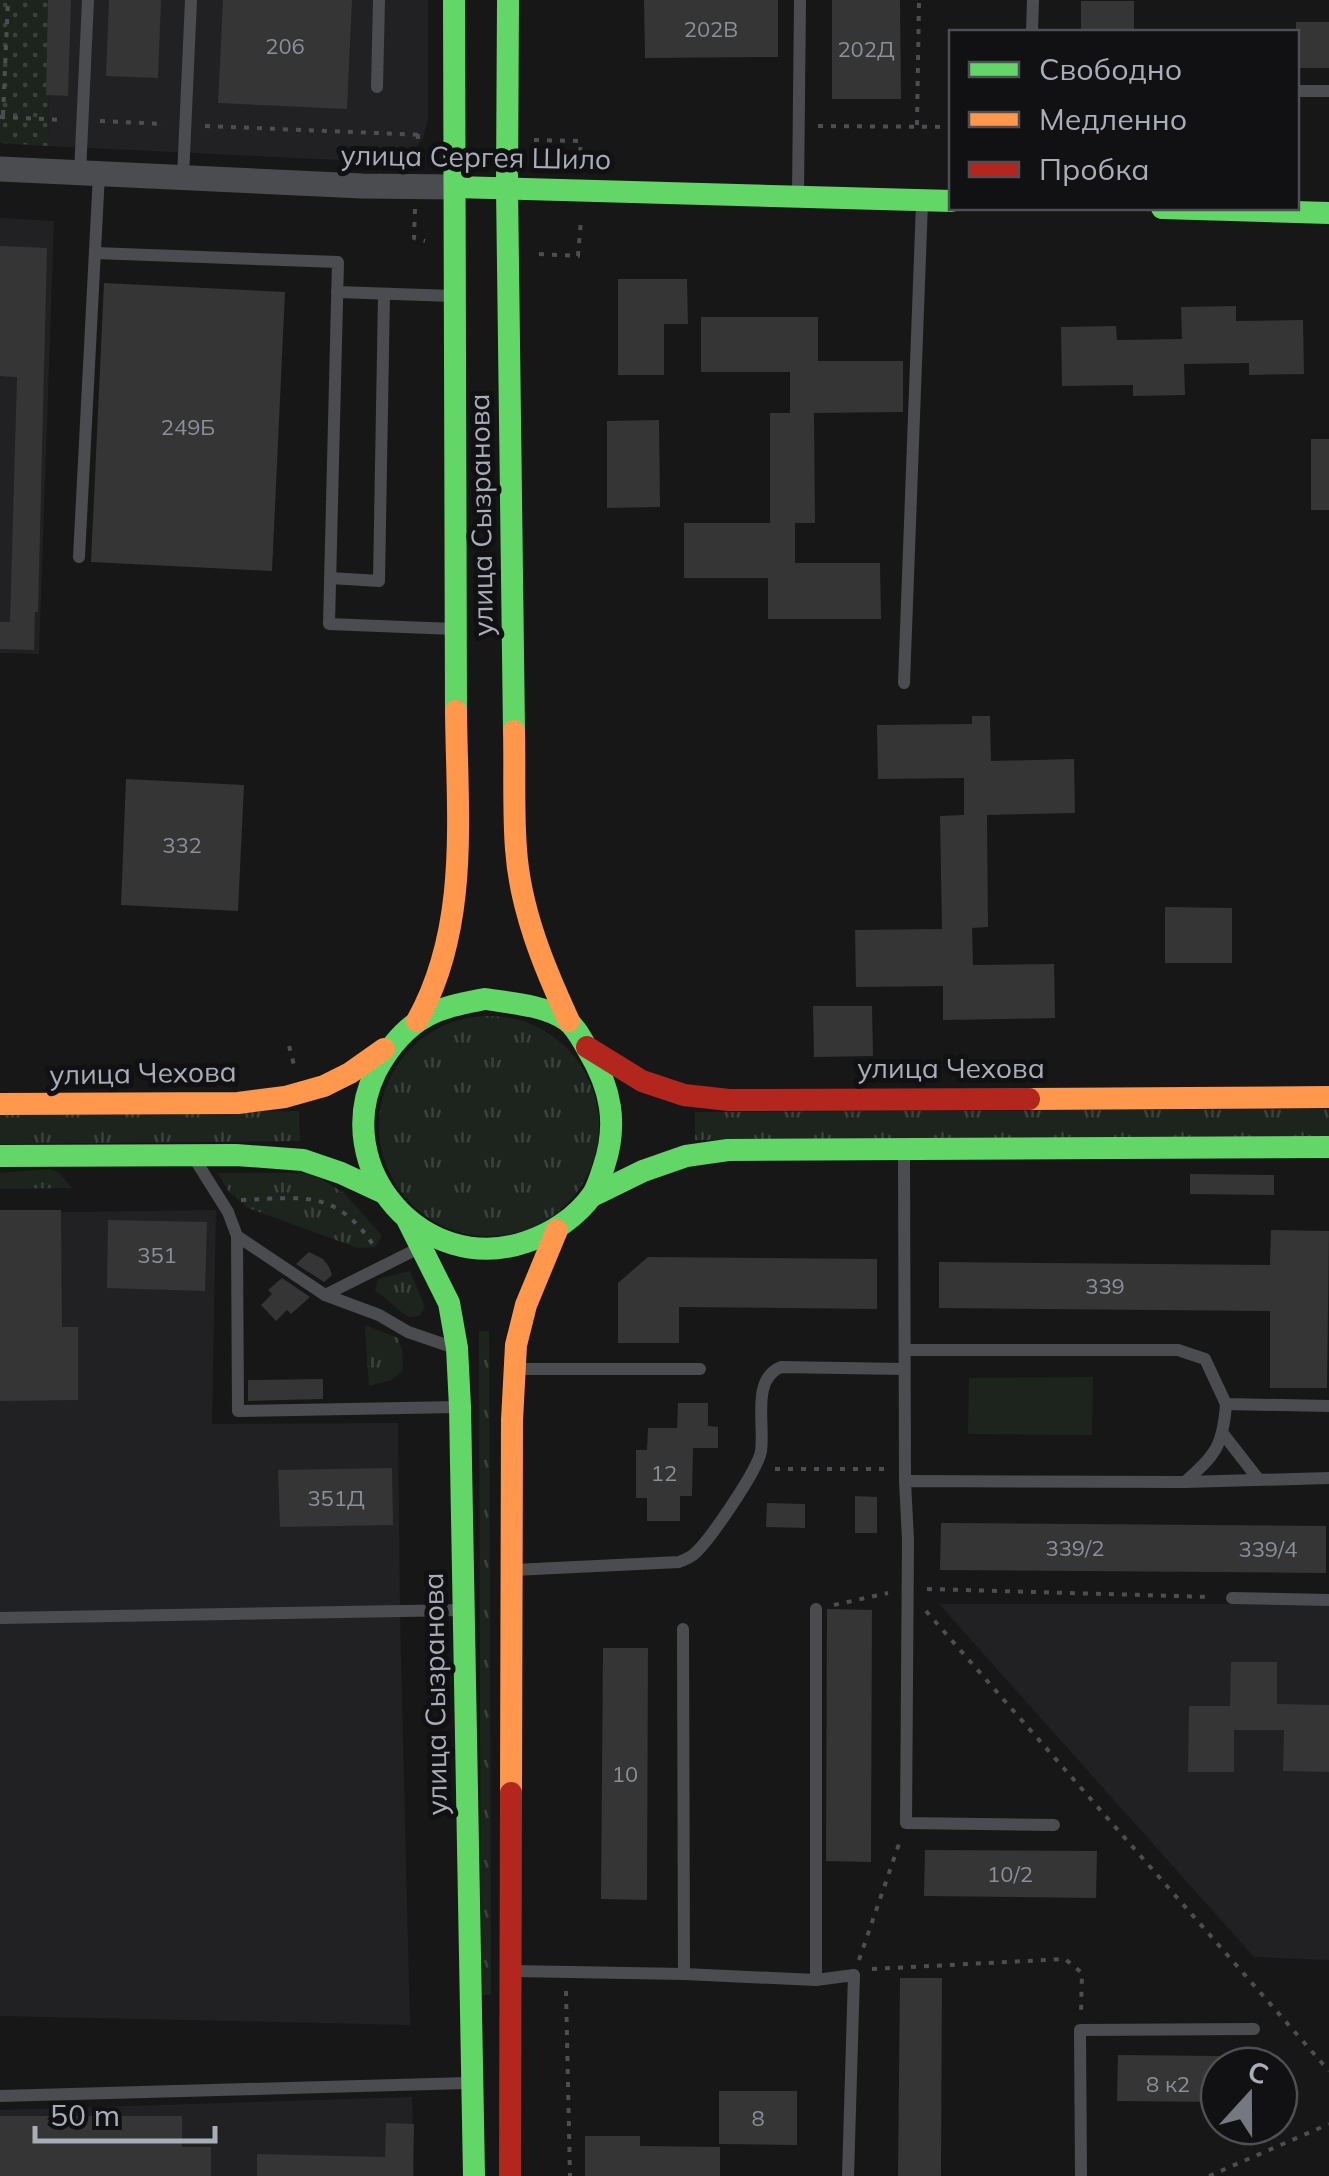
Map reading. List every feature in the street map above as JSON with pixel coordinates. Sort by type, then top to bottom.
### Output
[{"type":"main road","name":"улица Сызранова","points":[[417,1022],[432,997],[455,912],[458,823],[454,0]]},
{"type":"main road","name":"улица Сызранова","points":[[508,0],[516,849],[520,889],[532,933],[569,1021]]},
{"type":"main road","name":"улица Сергея Шило","points":[[455,187],[949,201]]},
{"type":"main road","points":[[1229,210],[1329,213]]},
{"type":"main road","points":[[592,1196],[612,1146],[613,1108],[603,1073],[569,1021],[524,1004],[485,999],[448,1006],[417,1022],[392,1043],[373,1074],[365,1098],[362,1128],[367,1158],[382,1192],[408,1221],[436,1239],[482,1250],[523,1246],[557,1230],[592,1196],[686,1156],[728,1150],[1329,1147]]},
{"type":"main road","name":"улица Чехова","points":[[0,1104],[238,1103],[285,1097],[324,1086],[350,1073],[392,1043]]},
{"type":"main road","name":"улица Чехова","points":[[586,1046],[642,1080],[684,1094],[729,1100],[1329,1096]]},
{"type":"main road","points":[[0,1156],[236,1155],[304,1160],[382,1192]]},
{"type":"main road","name":"улица Сызранова","points":[[408,1221],[449,1303],[457,1348],[474,2176]]},
{"type":"main road","points":[[510,2176],[514,1369],[526,1305],[557,1230]]},
{"type":"main road","points":[[472,2083],[510,2082]]},
{"type":"street","name":"улица Сергея Шило","points":[[0,169],[455,187]]},
{"type":"lane","points":[[80,557],[95,253],[83,120],[88,0]]},
{"type":"lane","points":[[183,177],[190,0]]},
{"type":"lane","points":[[378,88],[379,0]]},
{"type":"lane","points":[[798,196],[800,0]]},
{"type":"lane","points":[[1032,0],[1032,30]]},
{"type":"lane","points":[[1299,91],[1329,91]]},
{"type":"lane","points":[[904,683],[922,200]]},
{"type":"lane","points":[[95,253],[338,262],[329,624],[457,629]]},
{"type":"lane","points":[[337,292],[456,296]]},
{"type":"lane","points":[[330,578],[379,581],[384,294]]},
{"type":"lane","points":[[904,1150],[906,1823],[1054,1825]]},
{"type":"lane","points":[[192,1155],[228,1212],[237,1236],[238,1410],[460,1407]]},
{"type":"lane","points":[[237,1236],[324,1295],[379,1315],[408,1332],[457,1348]]},
{"type":"lane","points":[[324,1295],[421,1247]]},
{"type":"lane","points":[[905,1350],[1178,1350],[1206,1360],[1226,1404],[1224,1435],[1207,1462],[1185,1482]]},
{"type":"lane","points":[[511,1570],[679,1562],[694,1555],[746,1485],[761,1452],[763,1383],[769,1372],[781,1367],[904,1369]]},
{"type":"lane","points":[[514,1369],[700,1369]]},
{"type":"lane","points":[[1226,1404],[1329,1406]]},
{"type":"lane","points":[[1224,1435],[1259,1480]]},
{"type":"lane","points":[[905,1475],[1185,1482],[1329,1478]]},
{"type":"lane","points":[[1232,1598],[1329,1600]]},
{"type":"lane","points":[[816,1608],[816,1980]]},
{"type":"lane","points":[[0,1618],[464,1610]]},
{"type":"lane","points":[[683,1629],[684,1974]]},
{"type":"lane","points":[[510,1970],[816,1980],[854,1975],[848,2176]]},
{"type":"lane","points":[[1081,2176],[1080,2030],[1254,2029]]},
{"type":"lane","points":[[0,2096],[472,2083]]},
{"type":"path","points":[[8,0],[1,117],[455,136]]},
{"type":"path","points":[[917,127],[919,0]]},
{"type":"path","points":[[798,126],[949,127]]},
{"type":"path","points":[[754,1469],[905,1475]]},
{"type":"path","points":[[816,1608],[906,1589],[1232,1598]]},
{"type":"path","points":[[906,1589],[1329,2071]]},
{"type":"path","points":[[854,1975],[906,1823]]},
{"type":"path","points":[[854,1975],[875,1968],[1064,1959],[1082,1974],[1080,2030]]},
{"type":"path","points":[[566,1971],[570,2176]]},
{"type":"path","points":[[1209,2176],[1329,2124]]},
{"type":"shaded area","points":[[50,0],[428,0],[428,119],[423,138],[413,151],[381,162],[48,146]]},
{"type":"shaded area","points":[[0,218],[54,221],[39,654],[0,653]]},
{"type":"shaded area","points":[[216,1210],[212,1424],[398,1423],[410,2025],[0,2016],[0,1213]]},
{"type":"shaded area","points":[[939,1604],[1329,1604],[1329,1960],[1254,1957]]},
{"type":"shaded area","points":[[412,2097],[414,2176],[0,2176],[0,2110]]},
{"type":"green space","points":[[0,0],[50,0],[48,146],[0,143]]},
{"type":"green space","points":[[489,1016],[531,1024],[567,1048],[591,1084],[599,1126],[591,1168],[567,1204],[531,1228],[489,1236],[447,1228],[411,1204],[387,1168],[379,1126],[387,1084],[411,1048],[447,1024]]},
{"type":"green space","points":[[1329,1109],[1329,1137],[695,1140],[695,1112]]},
{"type":"green space","points":[[299,1111],[300,1141],[0,1144],[0,1114]]},
{"type":"green space","points":[[50,1169],[72,1188],[0,1189],[0,1173]]},
{"type":"green space","points":[[218,1173],[311,1173],[344,1193],[382,1236],[375,1247],[358,1248],[248,1208],[229,1192]]},
{"type":"green space","points":[[410,1271],[425,1307],[419,1316],[408,1317],[375,1290],[378,1279]]},
{"type":"green space","points":[[365,1325],[398,1338],[402,1350],[403,1370],[391,1380],[369,1386]]},
{"type":"green space","points":[[479,1331],[489,1331],[491,1995],[481,1995]]},
{"type":"green space","points":[[1093,1377],[1092,1435],[968,1434],[969,1378]]},
{"type":"building","points":[[48,0],[71,0],[68,96],[46,95]]},
{"type":"building","points":[[109,0],[161,0],[158,78],[106,76]]},
{"type":"building","points":[[223,0],[352,0],[347,109],[218,103]]},
{"type":"building","points":[[644,0],[778,0],[778,57],[645,58]]},
{"type":"building","points":[[832,0],[900,0],[901,99],[832,99]]},
{"type":"building","points":[[1081,1],[1134,1],[1134,30],[1081,30]]},
{"type":"building","points":[[1296,22],[1329,22],[1329,68],[1299,68]]},
{"type":"building","points":[[0,246],[47,248],[34,650],[0,649],[0,622],[10,622],[17,377],[0,376]]},
{"type":"building","points":[[618,279],[687,279],[688,324],[664,324],[664,375],[618,375]]},
{"type":"building","points":[[104,283],[285,292],[272,571],[91,562]]},
{"type":"building","points":[[1236,306],[1236,321],[1303,320],[1304,374],[1249,375],[1249,363],[1184,364],[1185,395],[1133,396],[1133,385],[1062,386],[1061,327],[1116,326],[1117,340],[1182,339],[1181,307]]},
{"type":"building","points":[[701,317],[818,317],[818,361],[903,361],[903,412],[814,413],[815,523],[795,523],[795,563],[880,563],[881,619],[768,619],[768,578],[684,578],[684,523],[770,523],[770,413],[790,413],[790,372],[701,372]]},
{"type":"building","points":[[659,420],[660,507],[607,508],[607,421]]},
{"type":"building","points":[[1311,439],[1329,439],[1329,510],[1311,510]]},
{"type":"building","points":[[972,716],[990,716],[991,761],[1074,759],[1075,813],[987,815],[988,927],[972,928],[973,965],[1054,964],[1055,1018],[943,1020],[943,986],[856,987],[855,930],[942,929],[940,816],[964,815],[964,778],[878,779],[877,725],[972,724]]},
{"type":"building","points":[[126,779],[244,785],[238,911],[121,905]]},
{"type":"building","points":[[1165,907],[1232,908],[1232,963],[1165,963]]},
{"type":"building","points":[[813,1006],[872,1006],[873,1056],[814,1057]]},
{"type":"building","points":[[1190,1174],[1274,1175],[1274,1195],[1190,1194]]},
{"type":"building","points":[[0,1210],[61,1210],[62,1327],[78,1327],[78,1400],[0,1401]]},
{"type":"building","points":[[108,1220],[207,1222],[205,1291],[107,1288]]},
{"type":"building","points":[[1271,1230],[1329,1231],[1327,1388],[1270,1388],[1270,1311],[939,1308],[939,1262],[1270,1265]]},
{"type":"building","points":[[309,1252],[329,1267],[332,1275],[324,1282],[296,1264]]},
{"type":"building","points":[[648,1257],[877,1259],[877,1309],[679,1307],[679,1343],[618,1343],[618,1283]]},
{"type":"building","points":[[282,1278],[310,1297],[276,1321],[261,1305],[272,1294],[268,1290]]},
{"type":"building","points":[[323,1379],[323,1399],[248,1401],[248,1380]]},
{"type":"building","points":[[678,1403],[708,1403],[708,1426],[718,1427],[718,1448],[693,1448],[692,1496],[680,1496],[680,1521],[647,1521],[647,1498],[636,1498],[636,1450],[647,1450],[648,1428],[677,1428]]},
{"type":"building","points":[[392,1468],[393,1525],[280,1527],[278,1470]]},
{"type":"building","points":[[855,1496],[877,1497],[877,1533],[855,1533]]},
{"type":"building","points":[[767,1503],[805,1504],[805,1528],[766,1527]]},
{"type":"building","points":[[941,1523],[1326,1526],[1326,1573],[940,1570]]},
{"type":"building","points":[[827,1609],[872,1610],[871,1862],[826,1861]]},
{"type":"building","points":[[603,1648],[648,1648],[647,1900],[601,1899]]},
{"type":"building","points":[[1231,1662],[1277,1662],[1277,1704],[1329,1705],[1329,1772],[1283,1771],[1284,1730],[1234,1730],[1234,1772],[1188,1772],[1189,1706],[1230,1706]]},
{"type":"building","points":[[925,1850],[1097,1851],[1096,1898],[924,1896]]},
{"type":"building","points":[[900,1978],[942,1978],[941,2176],[898,2176]]},
{"type":"building","points":[[1118,2055],[1199,2056],[1199,2102],[1117,2101]]},
{"type":"building","points":[[719,2091],[797,2091],[797,2145],[719,2144]]},
{"type":"building","points":[[0,2116],[182,2116],[182,2147],[211,2147],[211,2176],[0,2176]]},
{"type":"building","points":[[386,2123],[414,2124],[413,2176],[257,2176],[257,2154],[385,2157]]},
{"type":"building","points":[[585,2136],[640,2136],[640,2146],[720,2147],[720,2176],[585,2176]]},
{"type":"traffic: fast","points":[[454,0],[456,711]]},
{"type":"traffic: fast","points":[[508,0],[514,731]]},
{"type":"traffic: fast","points":[[455,187],[949,201]]},
{"type":"traffic: fast","points":[[1229,210],[1329,213]]},
{"type":"traffic: fast","points":[[485,999],[537,1008],[570,1023],[602,1078],[611,1121],[608,1151],[599,1180],[579,1210],[535,1239],[488,1249],[453,1244],[421,1229],[395,1206],[375,1177],[365,1144],[364,1108],[376,1071],[411,1027],[455,1005],[485,999]]},
{"type":"traffic: fast","points":[[592,1196],[643,1171],[686,1156],[728,1150],[1329,1147]]},
{"type":"traffic: fast","points":[[0,1156],[236,1155],[303,1160],[382,1192]]},
{"type":"traffic: fast","points":[[408,1221],[449,1303],[457,1348],[474,2176]]},
{"type":"traffic: slow","points":[[417,1021],[434,985],[453,909],[458,830],[456,711]]},
{"type":"traffic: slow","points":[[514,731],[515,834],[522,894],[542,959],[569,1021]]},
{"type":"traffic: slow","points":[[0,1104],[238,1103],[285,1097],[324,1086],[384,1049]]},
{"type":"traffic: slow","points":[[1029,1099],[1329,1097]]},
{"type":"traffic: slow","points":[[511,1793],[512,1420],[516,1345],[526,1305],[557,1230]]},
{"type":"traffic: jam","points":[[587,1047],[642,1081],[684,1095],[729,1100],[1029,1099]]},
{"type":"traffic: jam","points":[[510,2176],[511,1793]]}]
